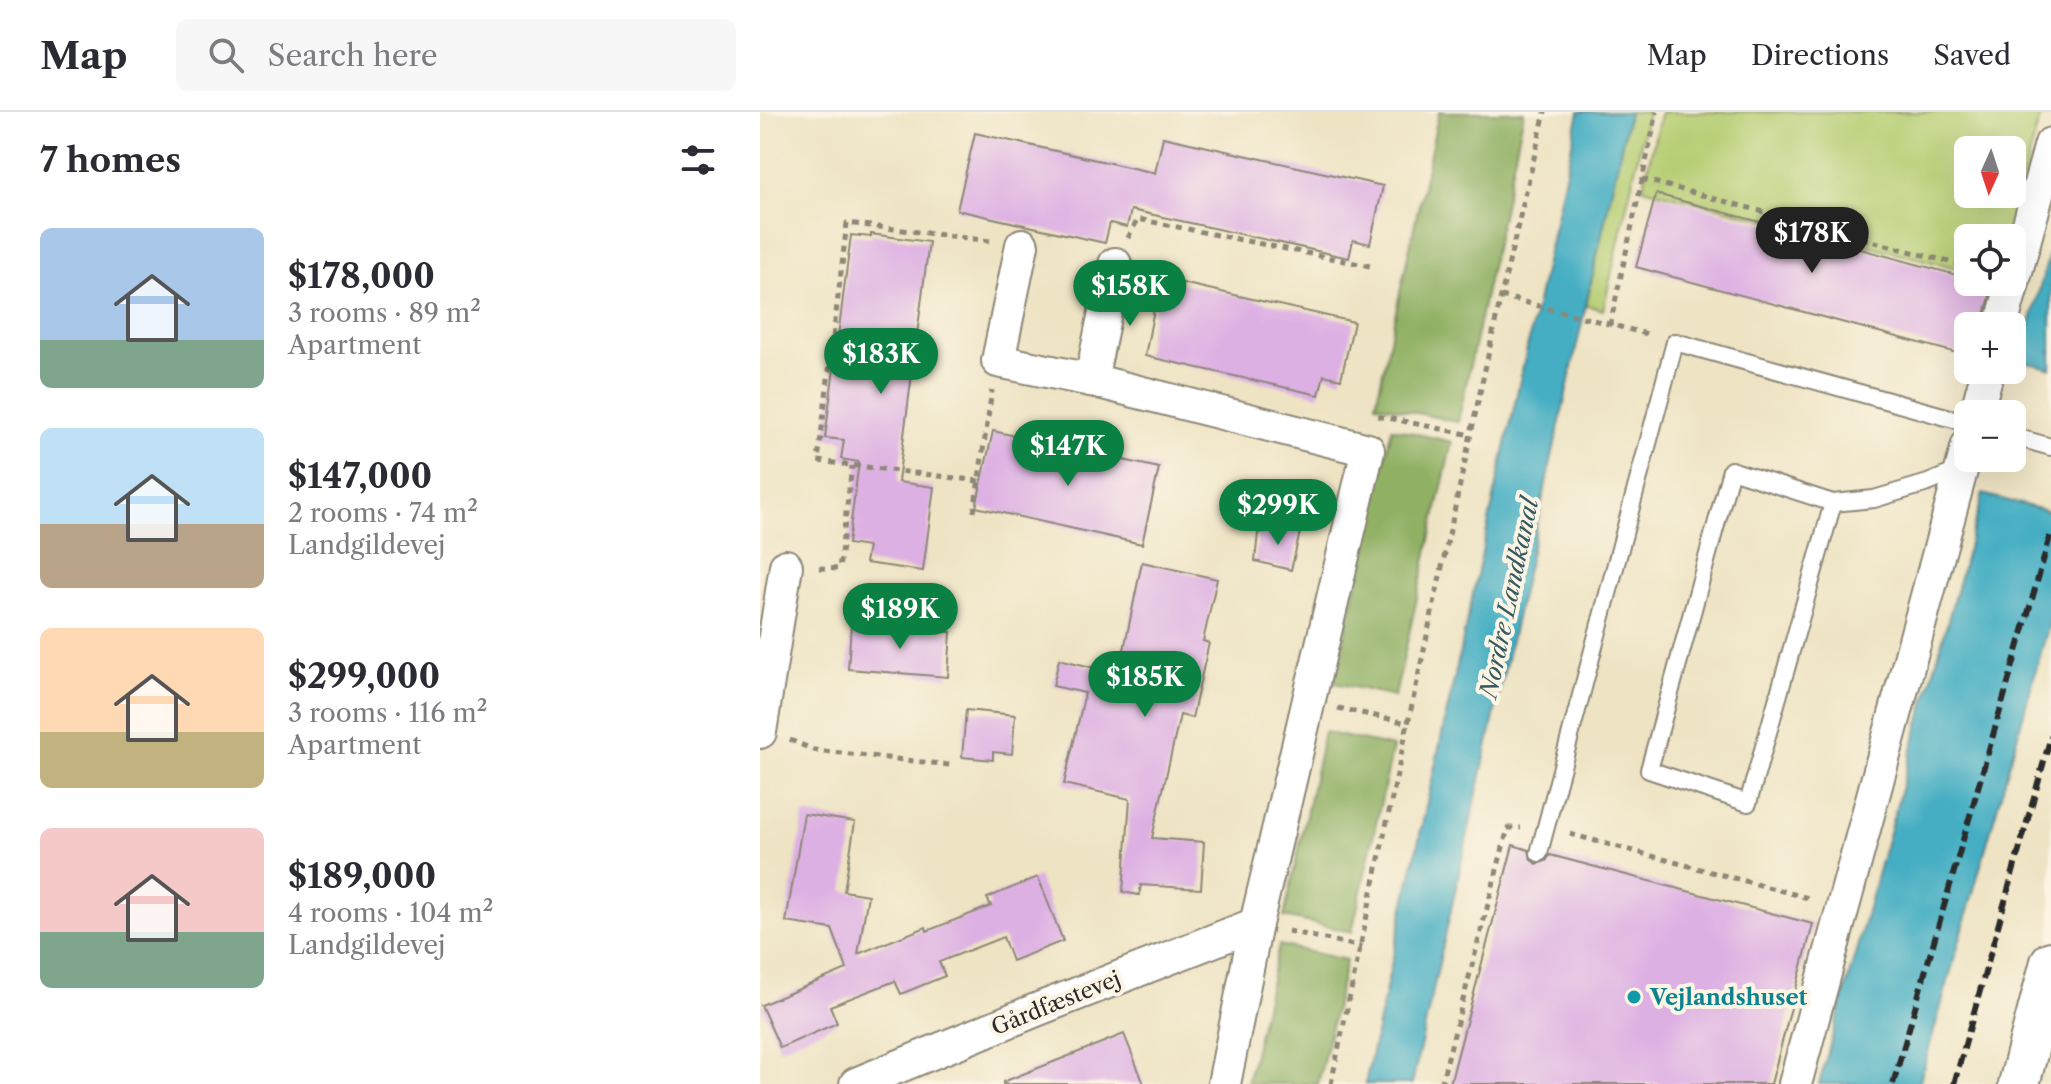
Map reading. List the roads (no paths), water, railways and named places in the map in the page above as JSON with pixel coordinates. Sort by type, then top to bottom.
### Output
[{"type":"street","points":[[2005,312],[2051,144]]},
{"type":"street","points":[[1022,245],[998,361],[1091,380],[1368,450],[1256,924],[1224,1084]]},
{"type":"street","points":[[1091,380],[1115,264]]},
{"type":"street","points":[[1795,1084],[1961,472]]},
{"type":"street","points":[[760,729],[786,566]]},
{"type":"street","name":"Gårdfæstevej","points":[[856,1084],[1256,924]]},
{"type":"street","points":[[2025,1072],[2051,962]]},
{"type":"lane","points":[[1539,853],[1675,342],[1954,419]]},
{"type":"lane","points":[[2026,440],[2051,447]]},
{"type":"lane","points":[[1833,503],[1748,803],[1649,770],[1731,470],[1833,503],[1874,499],[1928,483],[1954,465]]},
{"type":"water","name":"Nordre Landkanal","points":[[1579,112],[1629,112],[1412,1084],[1365,1084]]},
{"type":"water","points":[[2051,247],[2051,369],[2026,362],[2026,338]]},
{"type":"water","points":[[1983,494],[2051,512],[2051,617],[1919,1084],[1819,1084]]},
{"type":"railway","points":[[1893,1084],[2051,533]]},
{"type":"railway","points":[[1954,1084],[2051,736]]},
{"type":"place","name":"Vejlandshuset","points":[[1634,997]]}]
